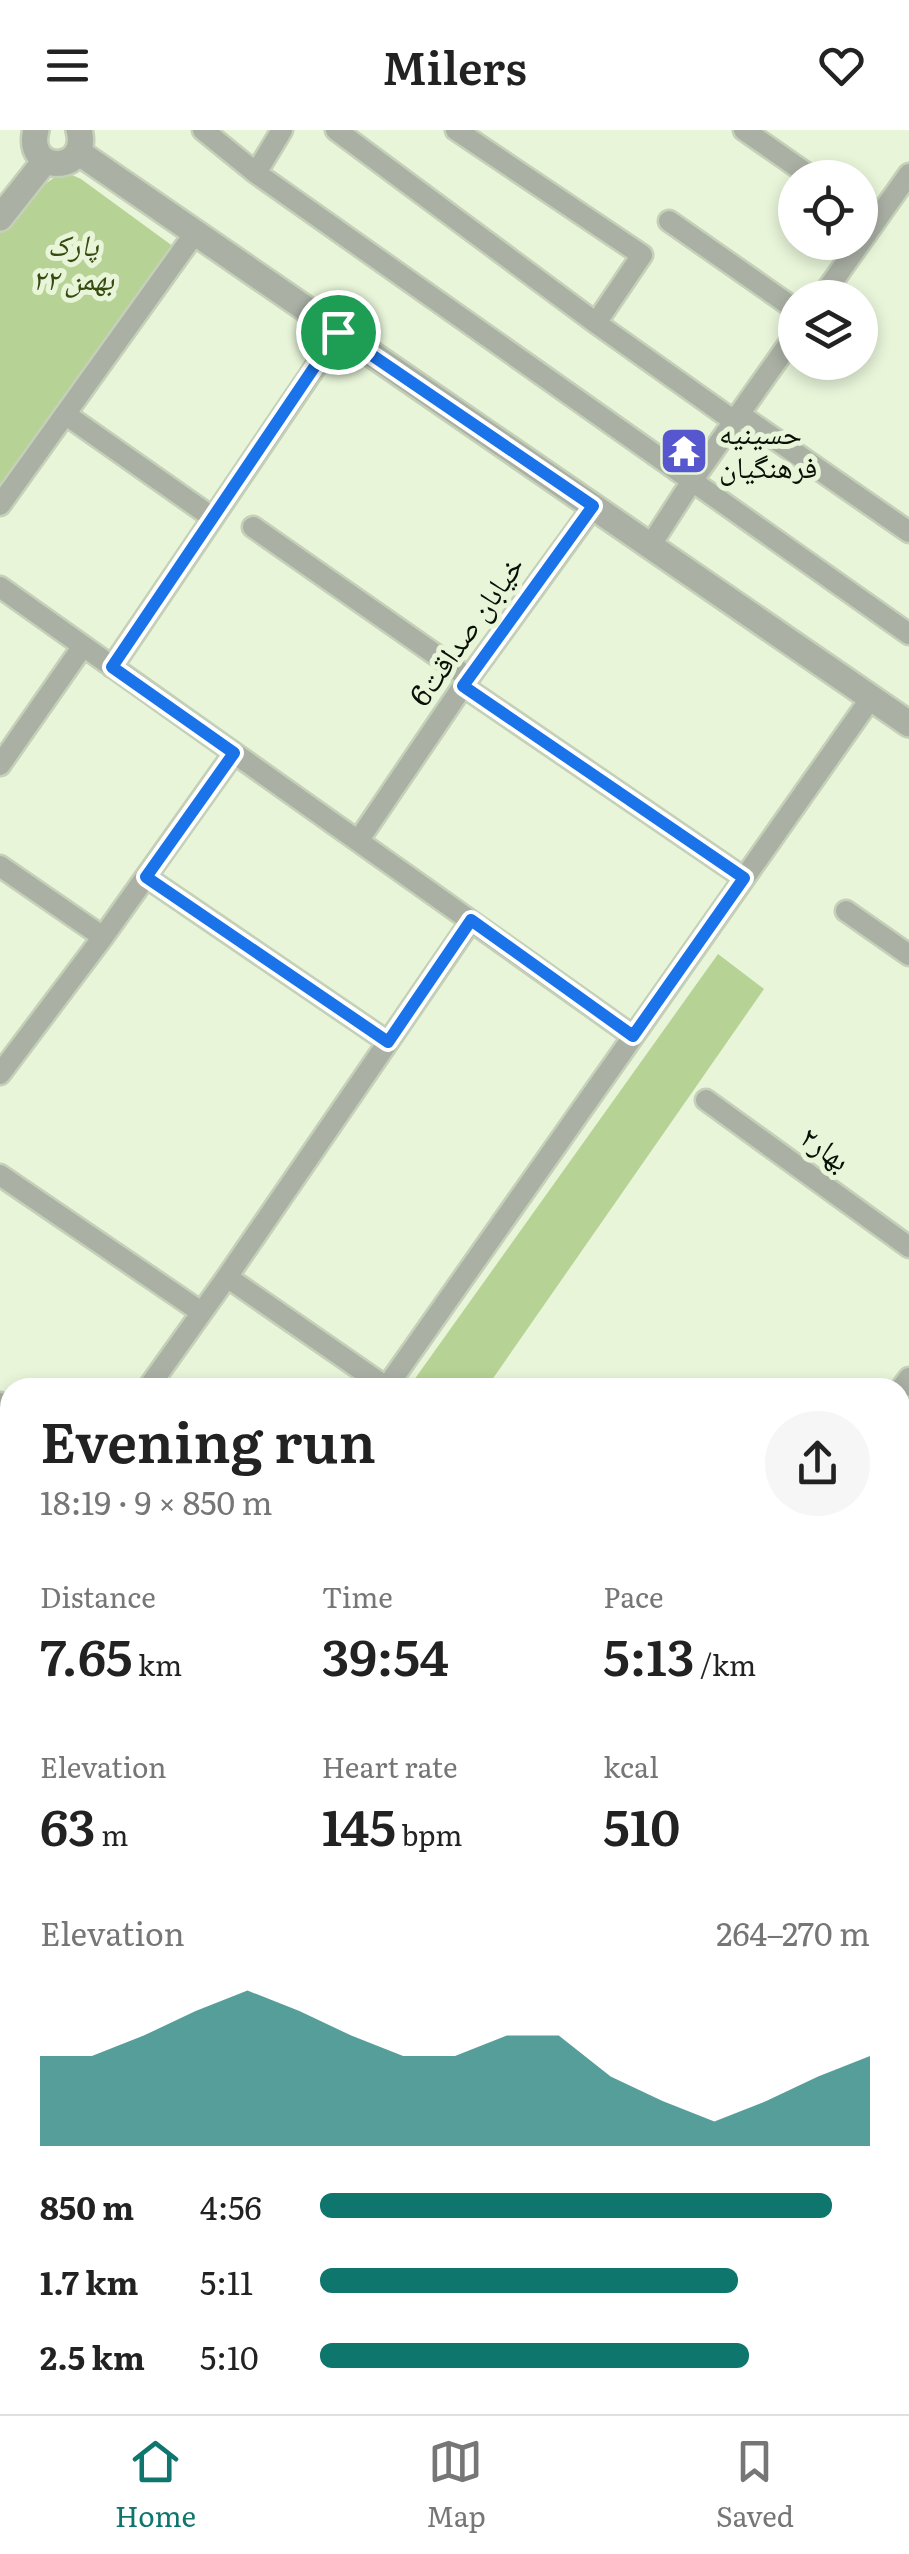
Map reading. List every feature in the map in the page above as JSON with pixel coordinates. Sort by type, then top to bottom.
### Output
[{"type":"street","points":[[36,130],[34,147],[45,160],[60,164],[74,158],[78,141],[195,233],[909,724]]},
{"type":"street","points":[[202,130],[256,173],[909,634]]},
{"type":"street","points":[[256,173],[282,130]]},
{"type":"street","points":[[336,130],[596,323],[909,532]]},
{"type":"street","points":[[456,130],[642,255],[596,323]]},
{"type":"street","points":[[744,130],[786,160]]},
{"type":"street","points":[[0,218],[45,160]]},
{"type":"street","points":[[878,206],[909,174]]},
{"type":"street","points":[[669,221],[778,298]]},
{"type":"street","points":[[0,505],[195,233]]},
{"type":"street","points":[[112,667],[338,332]]},
{"type":"street","points":[[650,546],[778,359]]},
{"type":"street","points":[[66,414],[213,518]]},
{"type":"street","name":"خیابان صداقت6","points":[[358,841],[593,506]]},
{"type":"street","points":[[253,527],[744,878]]},
{"type":"street","points":[[0,588],[633,1036]]},
{"type":"street","points":[[0,764],[83,646]]},
{"type":"street","points":[[392,1378],[870,698]]},
{"type":"street","points":[[0,1074],[103,938],[234,753]]},
{"type":"street","points":[[0,866],[103,938]]},
{"type":"street","points":[[146,877],[388,1042]]},
{"type":"street","points":[[846,912],[909,955]]},
{"type":"street","points":[[155,1378],[471,920]]},
{"type":"street","name":"بهار۲","points":[[706,1100],[909,1247]]},
{"type":"street","points":[[0,1174],[201,1312]]},
{"type":"street","points":[[227,1278],[373,1378]]},
{"type":"green space","name":"پارک ۲۲ بهمن","points":[[63,171],[81,179],[174,247],[0,494],[0,228],[29,196]]},
{"type":"green space","points":[[718,954],[764,989],[493,1378],[415,1378]]},
{"type":"place","name":"حسینیه فرهنگیان","points":[[684,451]]},
{"type":"route","points":[[338,332],[593,506],[463,686],[744,878],[633,1036],[471,920],[388,1042],[146,877],[234,753],[112,667],[338,332]]}]
